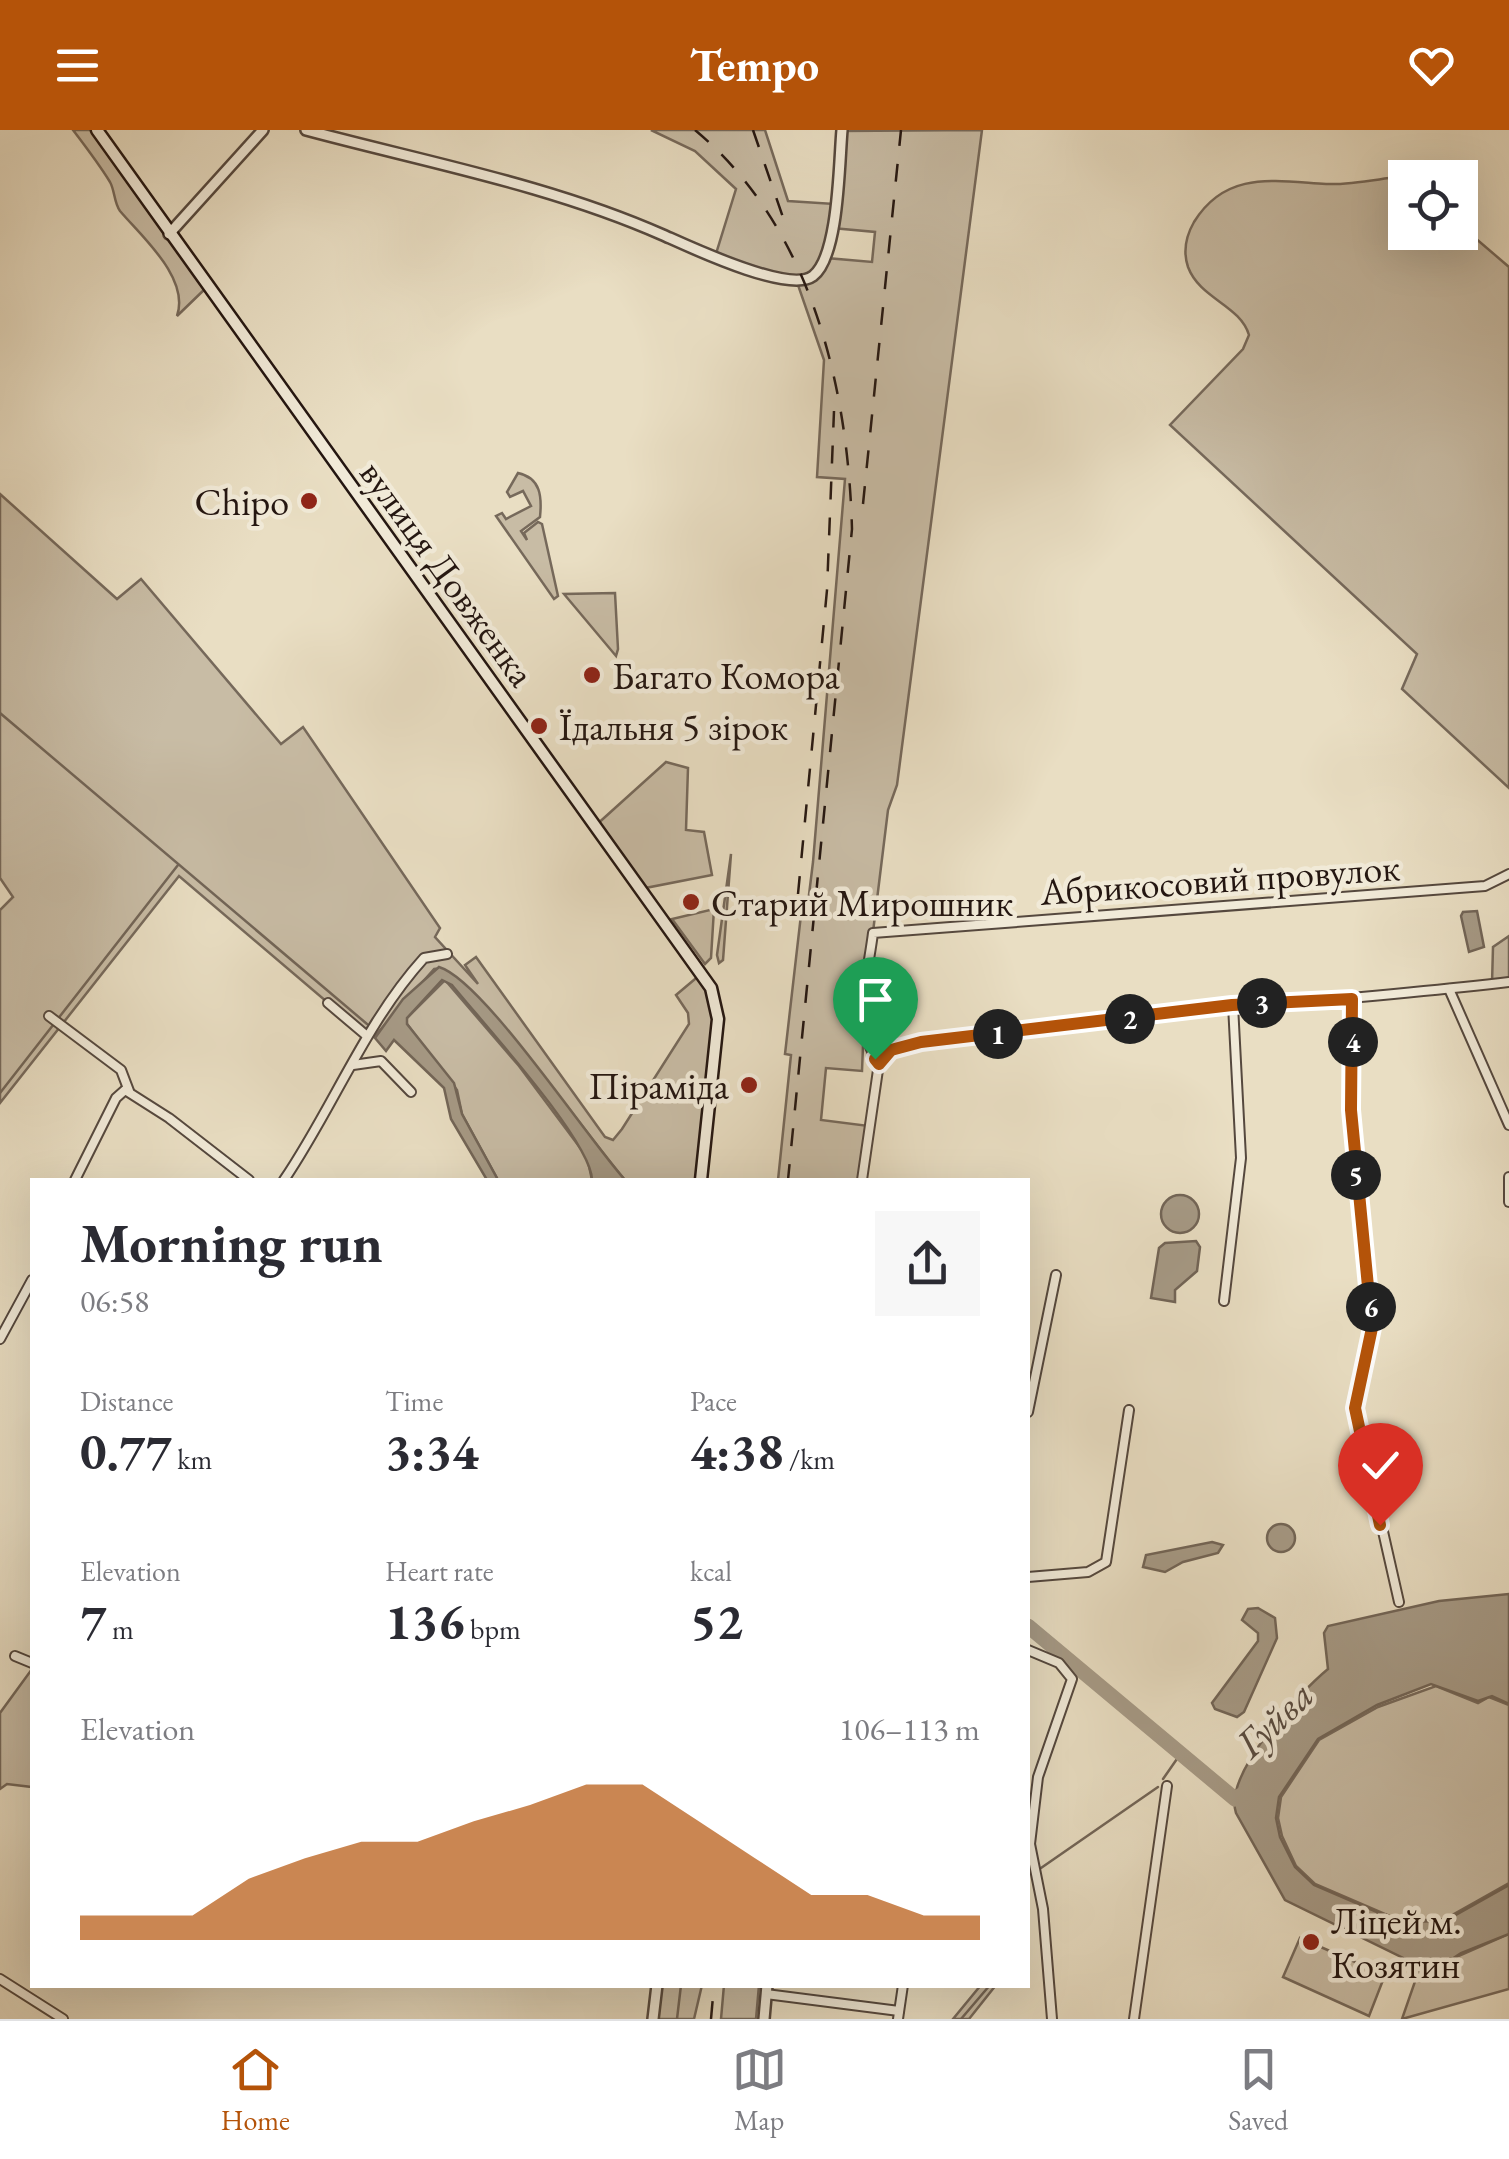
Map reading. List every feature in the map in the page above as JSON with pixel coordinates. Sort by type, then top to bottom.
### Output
[{"type":"main road","name":"вулиця Довженка","points":[[97,130],[709,985],[718,1020],[701,1178]]},
{"type":"street","points":[[169,234],[263,130]]},
{"type":"street","points":[[306,130],[594,207],[715,258],[797,282],[812,277],[828,254],[842,130]]},
{"type":"street","name":"Абрикосовий провулок","points":[[879,1064],[868,1044],[864,1016],[874,933],[1485,886],[1509,874]]},
{"type":"street","points":[[285,1178],[367,1036],[424,958],[447,954]]},
{"type":"street","points":[[862,1178],[879,1064],[888,1052],[903,1045],[1232,1005],[1352,999],[1509,982]]},
{"type":"street","points":[[1449,990],[1509,1124]]},
{"type":"street","points":[[1352,999],[1351,1110],[1372,1328],[1355,1408],[1399,1602]]},
{"type":"street","points":[[328,1003],[367,1036]]},
{"type":"street","points":[[1224,1300],[1241,1158],[1232,1005]]},
{"type":"street","points":[[55,1020],[121,1070],[128,1091],[247,1178]]},
{"type":"street","points":[[353,1065],[381,1061],[411,1092]]},
{"type":"street","points":[[76,1178],[117,1096],[128,1091]]},
{"type":"street","points":[[227,1178],[233,1167]]},
{"type":"street","points":[[1509,1177],[1509,1202]]},
{"type":"street","points":[[1030,1402],[1056,1275]]},
{"type":"street","points":[[0,1339],[30,1284]]},
{"type":"street","points":[[1030,1577],[1088,1572],[1106,1562],[1129,1410]]},
{"type":"street","points":[[1030,1651],[1059,1663],[1072,1679],[1038,1778],[1030,1844],[1043,1909],[1052,2019]]},
{"type":"street","points":[[15,1656],[30,1661]]},
{"type":"street","points":[[1134,2019],[1168,1786]]},
{"type":"street","points":[[0,1978],[64,2019]]},
{"type":"street","points":[[653,2019],[657,1988]]},
{"type":"street","points":[[764,2019],[767,1990],[899,2015],[902,1988]]},
{"type":"street","points":[[44,2019],[47,2008]]},
{"type":"shaded area","points":[[73,130],[97,130],[207,287],[177,316],[177,287],[170,273],[120,211],[110,182]]},
{"type":"shaded area","points":[[651,130],[765,130],[788,201],[834,204],[842,131],[982,130],[897,785],[888,810],[865,997],[862,1071],[826,1068],[821,1120],[869,1126],[862,1178],[778,1178],[791,1055],[785,1054],[802,906],[808,903],[813,862],[845,479],[817,477],[824,360],[797,282],[715,257],[736,189],[695,151]],"holes":[[[832,228],[875,232],[872,262],[827,258]]]},
{"type":"shaded area","points":[[1388,178],[1388,250],[1478,250],[1478,240],[1509,267],[1509,788],[1402,689],[1417,654],[1170,425],[1243,349],[1249,335],[1237,316],[1201,287],[1188,267],[1187,238],[1207,205],[1236,186],[1253,182],[1361,182]]},
{"type":"shaded area","points":[[518,473],[531,479],[538,489],[540,517],[521,531],[527,540],[524,533],[538,522],[542,524],[558,596],[554,599],[496,516],[502,513],[506,519],[531,506],[523,491],[510,497],[507,492]]},
{"type":"shaded area","points":[[0,494],[117,599],[141,579],[281,744],[303,727],[440,928],[435,937],[478,984],[465,965],[476,957],[605,1137],[613,1140],[622,1129],[689,1024],[688,1013],[676,995],[701,974],[717,1001],[701,1178],[623,1178],[500,1024],[450,974],[434,969],[374,1037],[367,1036],[179,876],[0,1103],[0,910],[13,897],[0,878]]},
{"type":"shaded area","points":[[615,593],[618,649],[616,656],[564,594]]},
{"type":"shaded area","points":[[666,762],[688,768],[686,830],[704,832],[712,875],[640,889],[594,827]]},
{"type":"shaded area","points":[[731,854],[723,960],[719,963],[717,955]]},
{"type":"shaded area","points":[[714,909],[711,958],[705,964],[672,919]]},
{"type":"shaded area","points":[[1477,911],[1484,947],[1469,952],[1461,916],[1463,912]]},
{"type":"shaded area","points":[[1509,936],[1509,982],[1492,984],[1493,947]]},
{"type":"shaded area","points":[[439,967],[458,978],[507,1029],[623,1178],[591,1178],[587,1162],[555,1111],[452,985],[442,980],[407,1018],[407,1024],[454,1083],[462,1114],[497,1178],[486,1178],[451,1119],[444,1088],[394,1040],[386,1051],[375,1038],[403,999]]},
{"type":"shaded area","points":[[445,980],[519,1066],[587,1157],[592,1178],[497,1178],[462,1114],[457,1090],[406,1019]]},
{"type":"shaded area","points":[[1180,1195],[1193,1201],[1199,1214],[1193,1227],[1180,1233],[1167,1227],[1161,1214],[1167,1201]]},
{"type":"shaded area","points":[[1196,1241],[1200,1247],[1197,1271],[1175,1290],[1175,1302],[1151,1298],[1159,1248],[1165,1243]]},
{"type":"shaded area","points":[[1281,1524],[1291,1528],[1295,1538],[1291,1548],[1281,1552],[1271,1548],[1267,1538],[1271,1528]]},
{"type":"shaded area","points":[[1212,1542],[1223,1545],[1218,1553],[1183,1562],[1165,1572],[1143,1567],[1146,1555]]},
{"type":"shaded area","points":[[1509,1594],[1509,1704],[1492,1696],[1478,1701],[1431,1684],[1377,1705],[1318,1739],[1279,1797],[1276,1818],[1280,1837],[1295,1867],[1314,1885],[1400,1922],[1445,1921],[1509,1885],[1509,1934],[1461,1953],[1432,1972],[1285,1900],[1236,1813],[1235,1797],[1241,1777],[1267,1735],[1328,1669],[1324,1633],[1328,1626],[1439,1601]]},
{"type":"shaded area","points":[[1258,1608],[1275,1618],[1277,1638],[1244,1712],[1237,1717],[1215,1709],[1212,1703],[1258,1641],[1258,1633],[1242,1620],[1248,1609]]},
{"type":"shaded area","points":[[30,1672],[30,1787],[7,1784],[0,1789],[0,1713]]},
{"type":"shaded area","points":[[1436,1686],[1478,1703],[1489,1697],[1509,1705],[1509,1883],[1445,1919],[1401,1921],[1315,1884],[1296,1866],[1278,1818],[1281,1797],[1319,1740],[1378,1707]]},
{"type":"shaded area","points":[[1509,1934],[1509,1989],[1402,2019],[1421,1964],[1436,1966]]},
{"type":"shaded area","points":[[1300,1938],[1385,1975],[1369,2016],[1283,1977]]},
{"type":"shaded area","points":[[657,1988],[701,1988],[694,2019],[653,2019]]},
{"type":"shaded area","points":[[724,1988],[759,1988],[756,2019],[721,2019]]},
{"type":"shaded area","points":[[979,1988],[994,1988],[969,2019],[953,2019]]},
{"type":"waterway","points":[[0,713],[367,1024]]},
{"type":"waterway","points":[[0,1093],[178,865]]},
{"type":"waterway","name":"Гуйва","points":[[1030,1628],[1235,1799],[1252,1788]]},
{"type":"waterway","points":[[1163,1779],[1179,1756]]},
{"type":"waterway","points":[[1041,1868],[1158,1787]]},
{"type":"waterway","name":"Гуйва","points":[[677,2019],[681,1988]]},
{"type":"waterway","points":[[961,2019],[987,1988]]},
{"type":"railway","points":[[695,130],[735,169],[768,213],[795,261],[816,312],[831,365],[849,474],[852,529],[788,1178]]},
{"type":"railway","points":[[753,130],[788,232]]},
{"type":"railway","points":[[863,504],[901,130]]},
{"type":"railway","points":[[798,894],[827,590],[834,411]]},
{"type":"railway","points":[[711,2019],[714,1988]]},
{"type":"place","name":"Chipo","points":[[309,501]]},
{"type":"place","name":"Багато Комора","points":[[592,675]]},
{"type":"place","name":"Їдальня 5 зірок","points":[[539,726]]},
{"type":"place","name":"Старий Мирошник","points":[[691,902]]},
{"type":"place","name":"Піраміда","points":[[749,1085]]},
{"type":"place","name":"Ліцей м. Козятин","points":[[1311,1942]]},
{"type":"route","points":[[875,1059],[879,1064],[891,1050],[921,1042],[1232,1005],[1352,999],[1351,1110],[1372,1309],[1371,1341],[1355,1395],[1355,1408],[1380,1525]]}]
